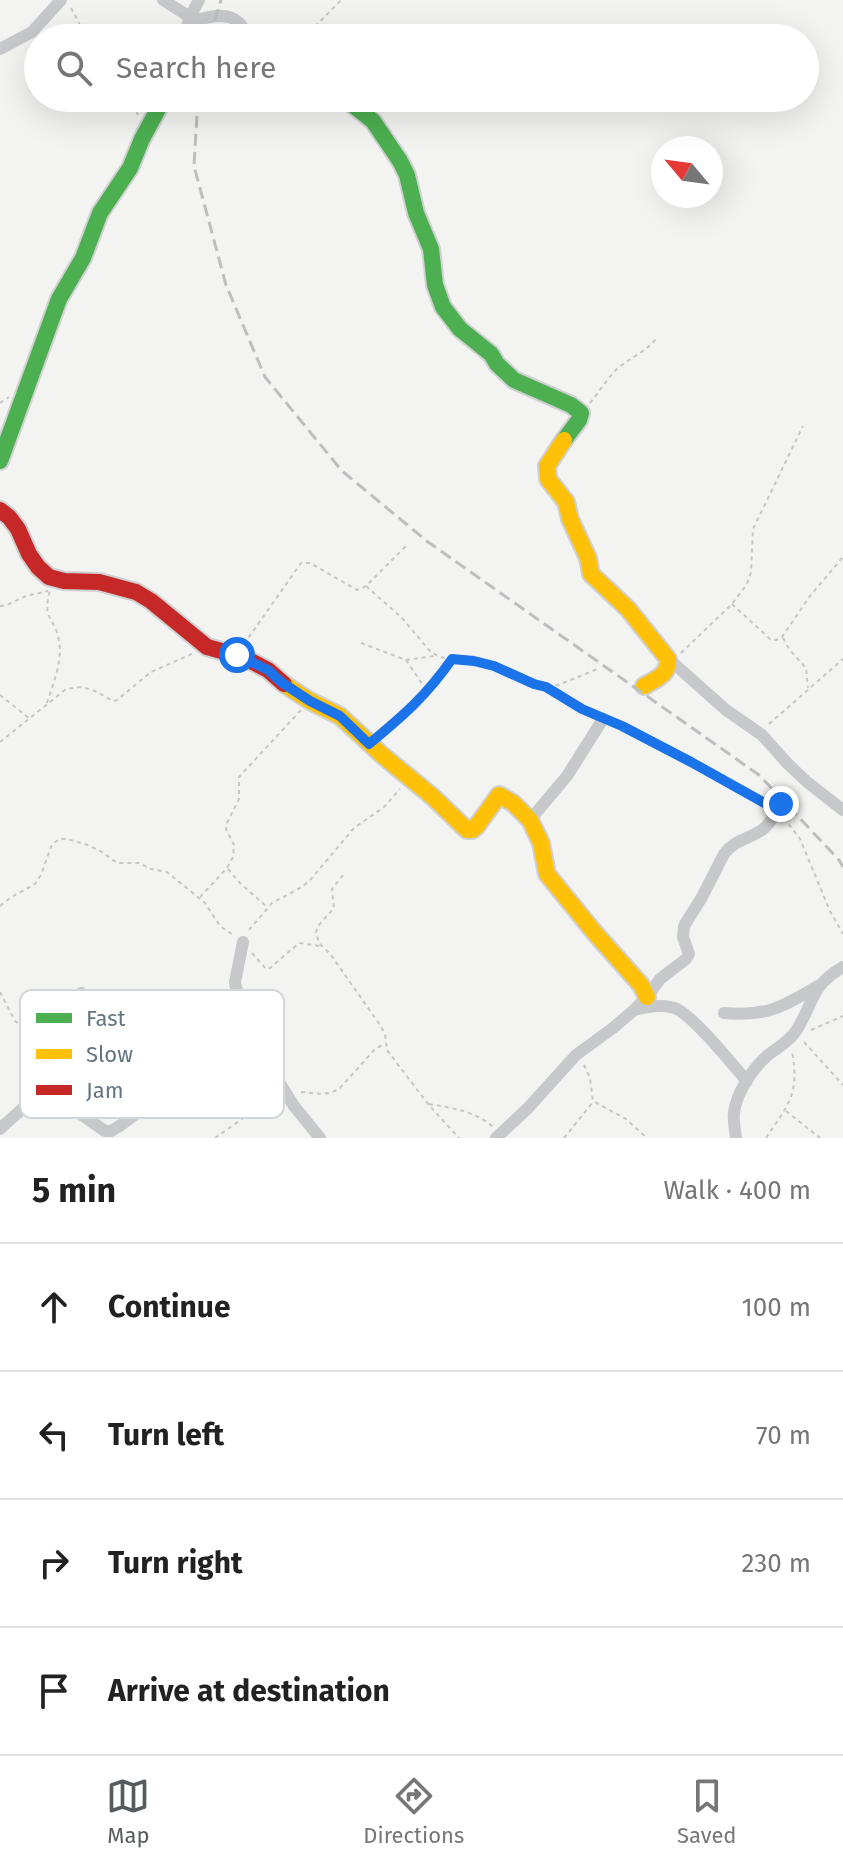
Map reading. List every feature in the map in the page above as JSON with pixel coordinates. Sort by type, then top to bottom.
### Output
[{"type":"street","points":[[163,0],[189,20],[232,18],[240,24]]},
{"type":"street","points":[[188,24],[199,0]]},
{"type":"street","points":[[41,24],[65,2]]},
{"type":"street","points":[[0,49],[24,36]]},
{"type":"street","points":[[0,461],[59,299],[83,258],[100,213],[130,168],[157,112]]},
{"type":"street","points":[[362,112],[373,121],[407,175],[416,213],[431,249],[435,285],[443,307],[460,329],[491,354],[514,380],[571,405],[581,413],[550,459],[548,479],[566,502],[594,578],[628,609],[668,659],[665,673],[644,686]]},
{"type":"street","points":[[0,510],[18,529],[29,554],[49,584],[99,582],[136,592],[207,647],[237,655],[268,670],[310,701],[340,716],[469,831],[476,827],[499,795],[521,809],[541,843],[543,866],[547,874],[641,985],[647,997]]},
{"type":"street","points":[[672,662],[726,710],[760,733],[807,782],[843,810]]},
{"type":"street","points":[[530,820],[567,776],[603,719]]},
{"type":"street","points":[[501,1137],[576,1055],[634,1010],[662,977],[688,957],[684,926],[724,854],[741,839],[764,829],[779,807]]},
{"type":"street","points":[[235,990],[241,941]]},
{"type":"street","points":[[736,1138],[734,1113],[747,1081],[764,1058],[795,1036],[814,992],[829,975],[843,967]]},
{"type":"street","points":[[724,1013],[747,1015],[772,1011],[820,984]]},
{"type":"street","points":[[634,1010],[655,1006],[677,1009],[747,1081]]},
{"type":"street","points":[[284,1090],[320,1138]]},
{"type":"street","points":[[0,1129],[20,1110]]},
{"type":"street","points":[[85,1118],[101,1129],[111,1131],[129,1118]]},
{"type":"path","points":[[318,24],[341,0]]},
{"type":"path","points":[[65,2],[78,24]]},
{"type":"path","points":[[137,112],[147,131]]},
{"type":"path","points":[[581,413],[614,371],[656,339]]},
{"type":"path","points":[[672,662],[742,592],[751,572],[753,529],[803,426]]},
{"type":"path","points":[[237,655],[301,563],[310,563],[355,590],[366,586],[407,545]]},
{"type":"path","points":[[732,604],[770,639],[776,640],[782,637],[810,596],[843,557]]},
{"type":"path","points":[[0,606],[49,584]]},
{"type":"path","points":[[47,705],[59,651],[58,636],[47,615],[49,584]]},
{"type":"path","points":[[366,586],[402,618],[435,656]]},
{"type":"path","points":[[782,637],[806,668],[808,689]]},
{"type":"path","points":[[361,643],[406,660],[435,656],[494,666],[546,687],[779,807],[800,839],[843,934]]},
{"type":"path","points":[[0,742],[57,695],[75,687],[117,700],[151,672],[207,647]]},
{"type":"path","points":[[369,744],[412,709],[452,659]]},
{"type":"path","points":[[760,733],[843,659]]},
{"type":"path","points":[[406,660],[428,692]]},
{"type":"path","points":[[546,687],[600,668]]},
{"type":"path","points":[[558,685],[559,696]]},
{"type":"path","points":[[0,695],[30,719]]},
{"type":"path","points":[[200,898],[227,868],[235,850],[226,829],[239,799],[239,777],[310,701]]},
{"type":"path","points":[[241,941],[272,903],[311,879],[354,828],[384,807],[408,778]]},
{"type":"path","points":[[0,906],[35,884],[50,847],[60,839],[88,845],[117,863],[139,863],[167,872],[200,898],[220,926],[241,941],[266,969],[299,943],[320,946],[331,955],[380,1025],[387,1050],[428,1104],[459,1138]]},
{"type":"path","points":[[227,868],[268,907]]},
{"type":"path","points":[[320,946],[316,932],[334,908],[332,889],[343,875]]},
{"type":"path","points":[[0,992],[20,1025]]},
{"type":"path","points":[[795,1036],[843,1016]]},
{"type":"path","points":[[795,1036],[843,1085]]},
{"type":"path","points":[[766,1138],[792,1094],[796,1076],[795,1036]]},
{"type":"path","points":[[286,1093],[334,1093],[375,1049],[386,1043]]},
{"type":"path","points":[[564,1138],[593,1101],[588,1070],[576,1055]]},
{"type":"path","points":[[593,1101],[626,1119],[647,1138]]},
{"type":"path","points":[[428,1104],[455,1108],[485,1119],[501,1137]]},
{"type":"path","points":[[785,1110],[820,1138]]},
{"type":"path","points":[[215,1138],[246,1118]]},
{"type":"railway","points":[[213,24],[221,0]]},
{"type":"railway","points":[[197,112],[194,166],[226,285],[265,377],[342,471],[428,542],[759,775],[843,867]]},
{"type":"traffic: fast","points":[[0,461],[59,299],[83,258],[100,213],[130,168],[156,112]]},
{"type":"traffic: fast","points":[[362,112],[373,121],[407,175],[416,213],[431,249],[435,285],[443,307],[460,329],[491,354],[514,380],[571,405],[581,413],[564,440]]},
{"type":"traffic: slow","points":[[564,440],[547,466],[548,479],[566,502],[570,519],[588,558],[591,574],[628,609],[668,659],[664,673],[644,686]]},
{"type":"traffic: slow","points":[[284,684],[340,716],[467,830],[476,827],[499,795],[513,803],[530,820],[541,843],[547,874],[641,985],[647,997]]},
{"type":"traffic: jam","points":[[0,510],[18,529],[29,554],[49,577],[64,581],[99,582],[136,592],[207,647],[243,657],[268,670],[284,684]]},
{"type":"route","points":[[237,655],[268,670],[310,701],[340,716],[369,744],[412,709],[452,659],[494,666],[546,687],[582,709],[691,762],[764,804],[777,810],[781,804]]}]
